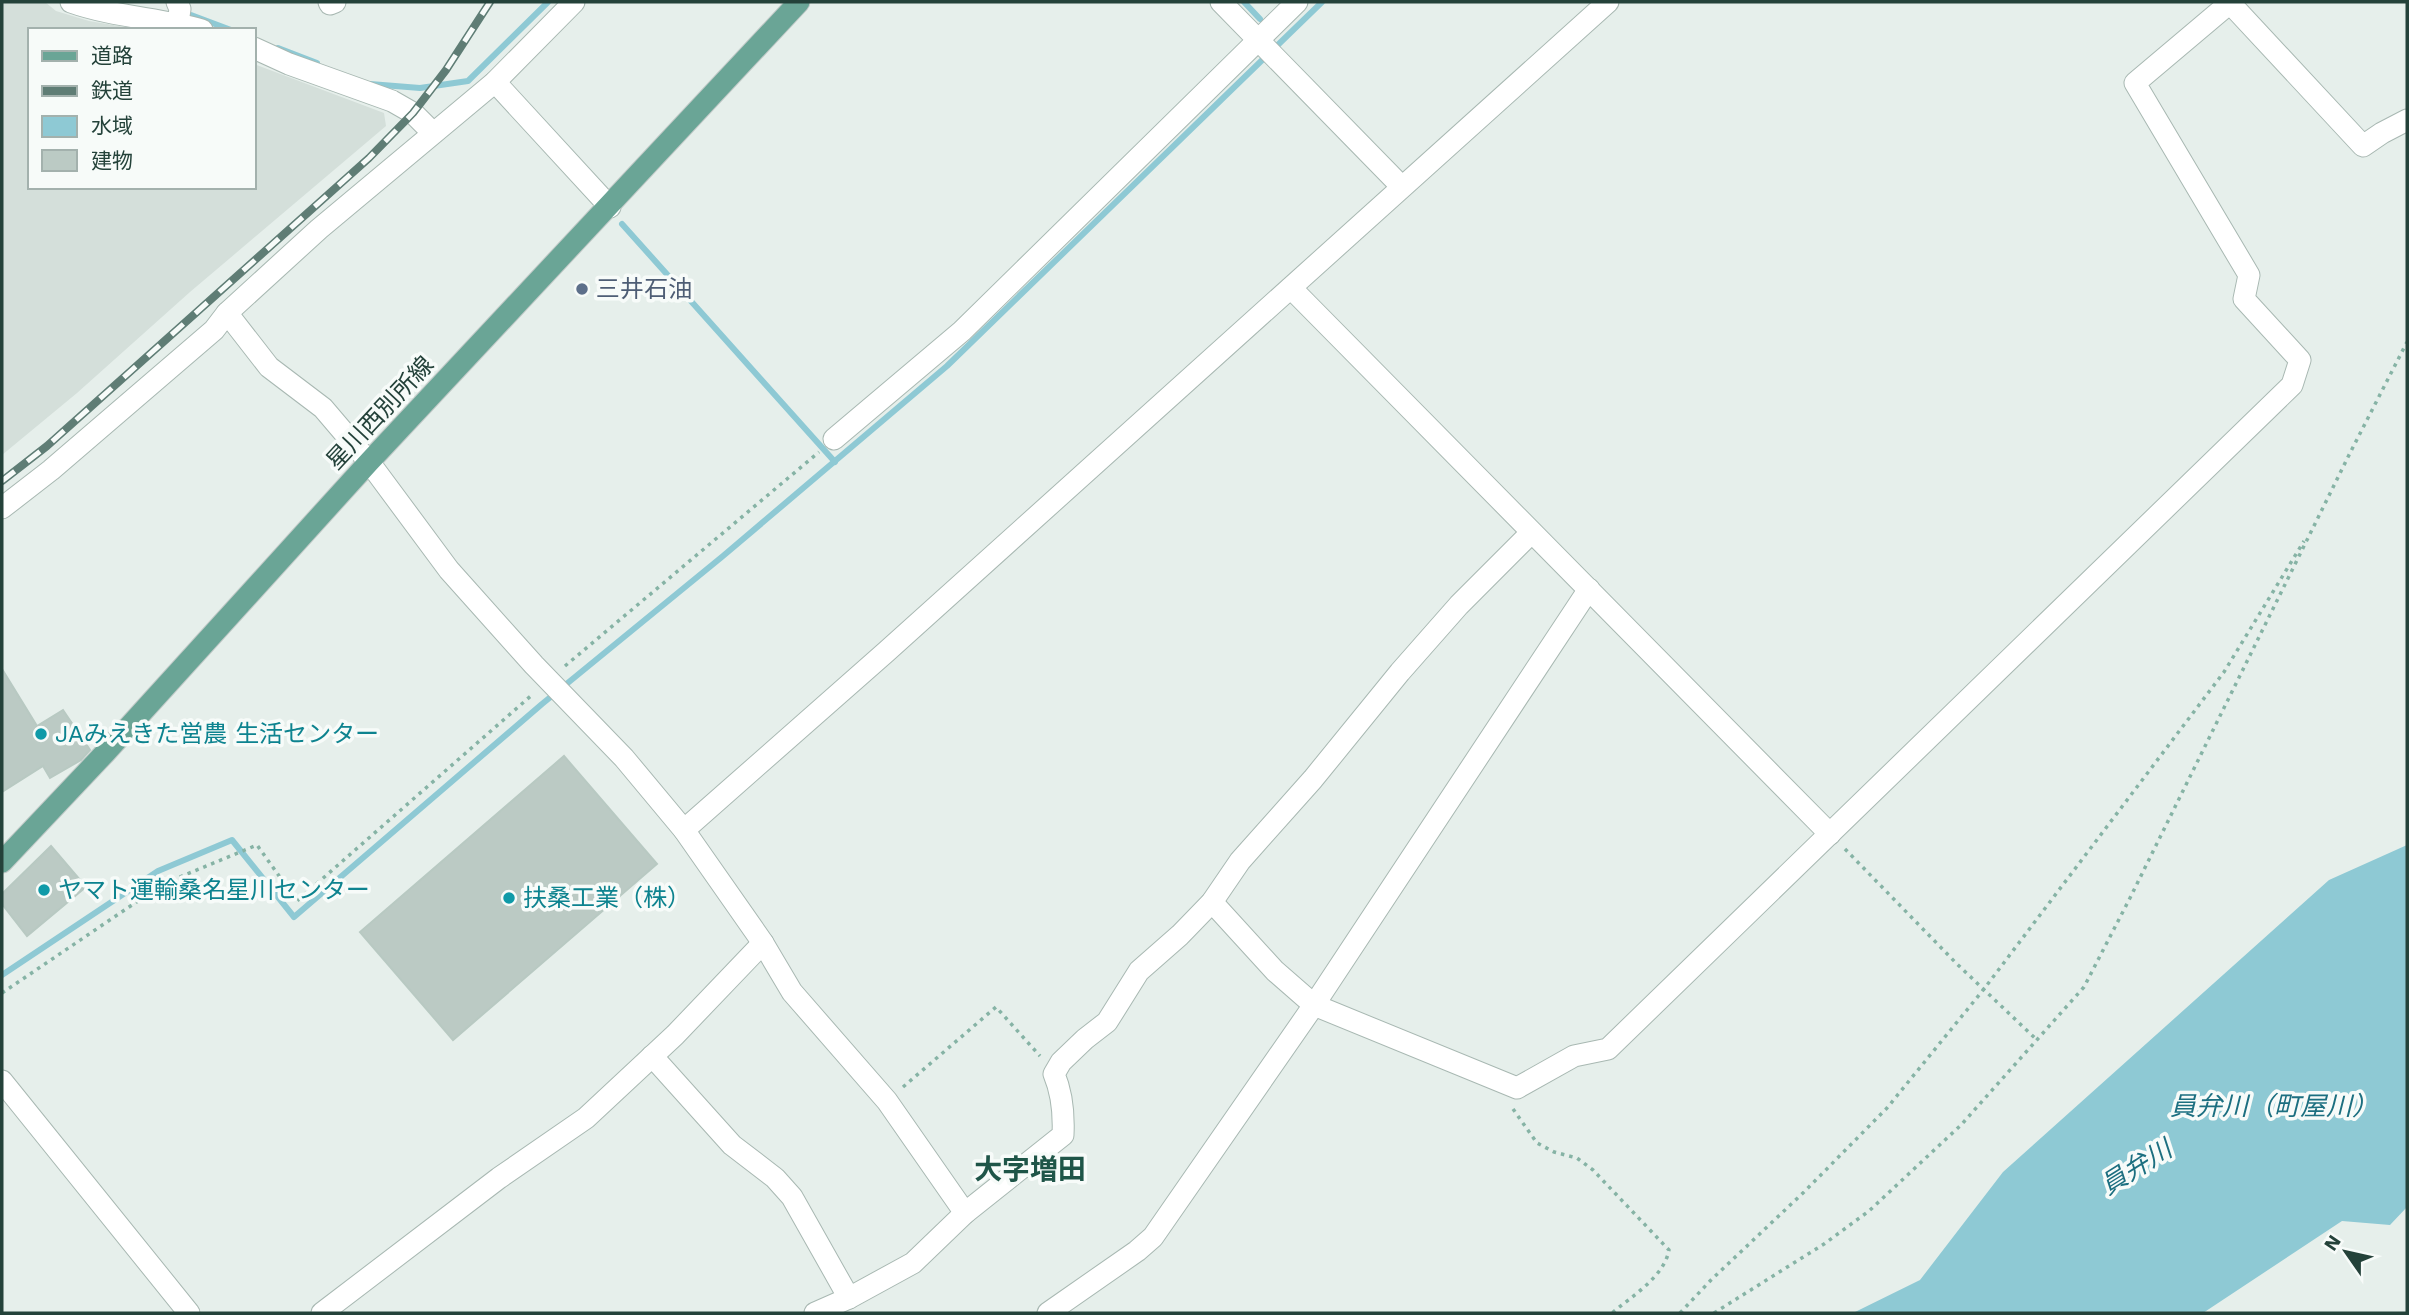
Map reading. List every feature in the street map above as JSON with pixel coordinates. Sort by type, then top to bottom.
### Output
[{"type":"main road","name":"星川西別所線","points":[[2,862],[369,462],[799,2]]},
{"type":"street","points":[[71,2],[195,28]]},
{"type":"street","points":[[177,2],[180,9],[178,23]]},
{"type":"street","points":[[328,2],[335,2]]},
{"type":"street","points":[[2,508],[51,470],[214,330],[227,313],[319,229],[495,82],[574,2]]},
{"type":"street","points":[[1222,2],[1401,186]]},
{"type":"street","points":[[834,439],[962,331],[1297,2]]},
{"type":"street","points":[[684,830],[886,652],[1608,2]]},
{"type":"street","points":[[1212,902],[1275,971],[1314,1005],[1500,1082],[1517,1088],[1574,1056],[1608,1049],[2292,385],[2300,360],[2244,299],[2249,275],[2135,83],[2231,2],[2363,146],[2407,120]]},
{"type":"street","points":[[256,49],[289,64],[392,101],[413,113],[433,133]]},
{"type":"street","points":[[495,82],[610,207]]},
{"type":"street","points":[[1291,288],[1830,834]]},
{"type":"street","points":[[227,313],[269,367],[323,408],[369,462],[449,570],[624,758],[684,830],[763,943],[792,992],[887,1101],[965,1213]]},
{"type":"street","points":[[815,1313],[913,1263],[965,1213],[1063,1135],[1064,1119],[1059,1084],[1054,1074],[1061,1062],[1107,1022],[1139,971],[1212,902],[1240,861],[1313,779],[1400,672],[1459,605],[1531,533]]},
{"type":"street","points":[[1048,1313],[1153,1237],[1314,1005],[1589,589]]},
{"type":"street","points":[[322,1313],[499,1178],[586,1118],[652,1056],[763,943]]},
{"type":"street","points":[[652,1056],[732,1145],[775,1178],[792,1197],[849,1298]]},
{"type":"street","points":[[2,1081],[190,1313]]},
{"type":"path","points":[[1714,1313],[1824,1244],[1869,1211],[1961,1125],[2084,986],[2407,342]]},
{"type":"path","points":[[2,993],[163,884],[257,845],[297,901],[556,688],[812,458]]},
{"type":"path","points":[[1680,1313],[1887,1108],[1984,989],[2224,672],[2316,521]]},
{"type":"path","points":[[1830,834],[2037,1040]]},
{"type":"path","points":[[887,1101],[996,1007],[1054,1074]]},
{"type":"path","points":[[1500,1082],[1519,1119],[1537,1143],[1554,1152],[1577,1158],[1593,1170],[1669,1250],[1667,1260],[1655,1277],[1612,1313]]},
{"type":"shaded area","points":[[2,2],[45,2],[56,11],[89,21],[131,28],[28,28],[28,189],[256,189],[256,65],[384,113],[386,126],[2,455]]},
{"type":"water","name":"員弁川（町屋川）","points":[[2407,845],[2407,1207],[2390,1225],[2342,1221],[2203,1313],[1853,1313],[1920,1280],[2003,1172],[2329,880]]},
{"type":"building","name":"JAみえきた営農 生活センター","points":[[2,669],[37,726],[63,710],[90,750],[81,760],[50,778],[43,766],[2,792]]},
{"type":"building","name":"扶桑工業（株）","points":[[564,756],[657,864],[453,1040],[360,932]]},
{"type":"building","name":"ヤマト運輸桑名星川センター","points":[[51,846],[86,887],[27,936],[2,904],[2,894]]},
{"type":"waterway","points":[[370,84],[420,88],[468,81],[548,2]]},
{"type":"waterway","points":[[1244,2],[1260,19]]},
{"type":"waterway","points":[[2,975],[158,871],[232,840],[294,917],[542,704],[723,556],[947,366],[1322,2]]},
{"type":"waterway","points":[[191,15],[226,28]]},
{"type":"waterway","points":[[278,48],[317,63]]},
{"type":"waterway","points":[[622,224],[835,462]]},
{"type":"railway","points":[[2,481],[47,446],[369,158],[413,113],[446,70],[490,2]]},
{"type":"place","name":"三井石油","points":[[582,289]]},
{"type":"place","name":"JAみえきた営農 生活センター","points":[[41,734]]},
{"type":"place","name":"ヤマト運輸桑名星川センター","points":[[44,890]]},
{"type":"place","name":"扶桑工業（株）","points":[[509,898]]},
{"type":"district","name":"大字増田","points":[[1030,1169]]},
{"type":"water label","name":"員弁川","points":[[2136,1167]]}]
